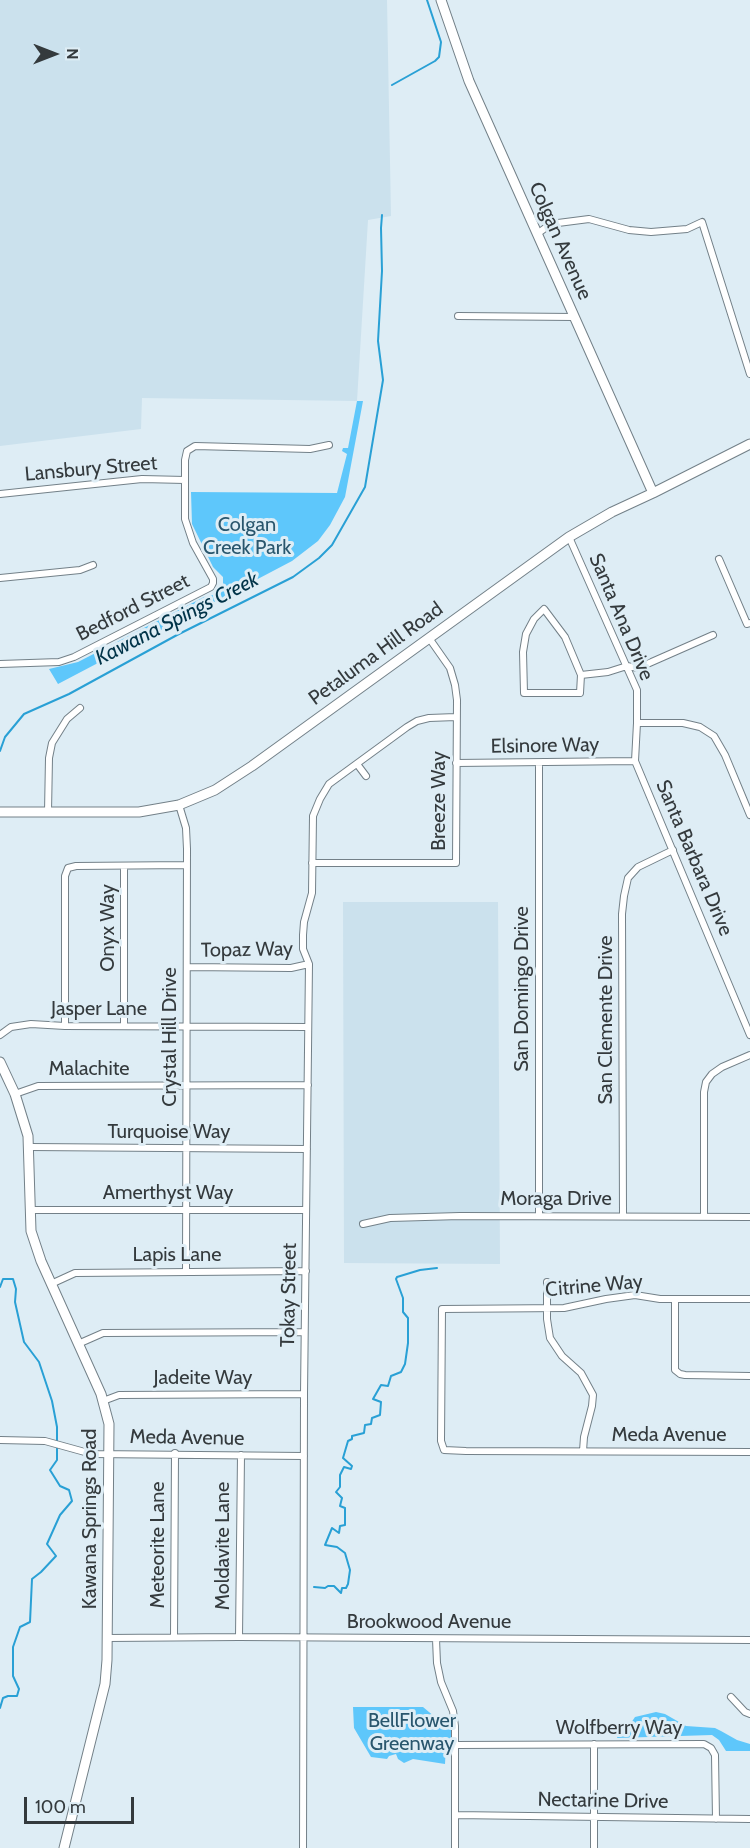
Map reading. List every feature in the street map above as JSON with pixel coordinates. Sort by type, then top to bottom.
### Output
[{"type":"main road","name":"Colgan Avenue","points":[[441,0],[469,81],[653,493]]},
{"type":"main road","name":"Petaluma Hill Road","points":[[0,812],[130,813],[178,805],[215,790],[231,781],[569,537],[612,512],[750,444]]},
{"type":"main road","name":"Kawana Springs Road","points":[[0,1062],[15,1094],[30,1147],[31,1231],[51,1284],[104,1401],[109,1424],[105,1684],[64,1848]]},
{"type":"street","points":[[537,234],[558,222],[580,219],[589,219],[628,230],[651,232],[687,229],[702,222],[750,374]]},
{"type":"street","points":[[458,316],[574,317]]},
{"type":"street","name":"Bedford Street","points":[[0,664],[59,662],[74,657],[211,587],[213,579],[188,531],[185,519],[187,451],[195,446],[310,449],[329,446]]},
{"type":"street","name":"Lansbury Street","points":[[0,494],[142,479],[185,480]]},
{"type":"street","name":"Santa Ana Drive","points":[[569,537],[637,690],[637,723]]},
{"type":"street","points":[[719,559],[747,624],[750,622]]},
{"type":"street","points":[[0,578],[80,570],[93,565]]},
{"type":"street","points":[[544,609],[565,637],[580,675],[580,693],[524,693],[523,652],[526,634],[534,619],[544,609]]},
{"type":"street","points":[[580,675],[608,672],[627,666],[638,668],[713,635]]},
{"type":"street","name":"Breeze Way","points":[[312,863],[456,863],[457,700],[450,668],[429,638]]},
{"type":"street","points":[[48,812],[49,758],[52,743],[67,719],[80,708]]},
{"type":"street","name":"Tokay Street","points":[[303,1848],[304,1332],[309,964],[303,949],[303,935],[312,893],[313,816],[329,784],[417,721],[456,717]]},
{"type":"street","points":[[637,723],[683,723],[700,727],[714,736],[725,755],[750,815]]},
{"type":"street","name":"Santa Barbara Drive","points":[[637,723],[636,761],[750,1035]]},
{"type":"street","name":"Elsinore Way","points":[[456,763],[636,761]]},
{"type":"street","name":"San Domingo Drive","points":[[539,763],[539,1215]]},
{"type":"street","points":[[357,764],[366,776]]},
{"type":"street","name":"Crystal Hill Drive","points":[[178,805],[186,828],[187,866],[186,1272]]},
{"type":"street","name":"San Clemente Drive","points":[[623,1216],[622,914],[624,896],[628,878],[638,867],[674,850]]},
{"type":"street","points":[[65,1026],[66,872],[68,868],[76,866],[187,866]]},
{"type":"street","name":"Onyx Way","points":[[124,866],[124,1025]]},
{"type":"street","name":"Topaz Way","points":[[187,967],[291,968],[309,964]]},
{"type":"street","name":"Jasper Lane","points":[[0,1035],[21,1024],[308,1027]]},
{"type":"street","points":[[704,1217],[704,1092],[706,1082],[722,1067],[750,1055]]},
{"type":"street","name":"Malachite","points":[[15,1094],[38,1086],[308,1085]]},
{"type":"street","name":"Turquoise Way","points":[[30,1147],[307,1149]]},
{"type":"street","name":"Amerthyst Way","points":[[30,1210],[306,1210]]},
{"type":"street","name":"Moraga Drive","points":[[363,1224],[403,1217],[539,1215],[750,1217]]},
{"type":"street","name":"Lapis Lane","points":[[51,1284],[75,1273],[306,1271]]},
{"type":"street","points":[[547,1282],[550,1338],[562,1356],[581,1372],[593,1395],[583,1451]]},
{"type":"street","name":"Citrine Way","points":[[444,1450],[441,1441],[442,1309],[575,1307],[635,1295],[675,1299],[750,1299]]},
{"type":"street","points":[[675,1299],[675,1370],[685,1375],[750,1376]]},
{"type":"street","points":[[78,1344],[103,1333],[304,1332]]},
{"type":"street","name":"Jadeite Way","points":[[104,1401],[119,1395],[304,1394]]},
{"type":"street","name":"Meda Avenue","points":[[0,1440],[45,1441],[92,1454],[304,1456]]},
{"type":"street","name":"Meda Avenue","points":[[444,1450],[750,1452]]},
{"type":"street","name":"Meteorite Lane","points":[[174,1637],[175,1453]]},
{"type":"street","name":"Moldavite Lane","points":[[239,1637],[241,1455]]},
{"type":"street","name":"Brookwood Avenue","points":[[107,1638],[750,1640]]},
{"type":"street","points":[[436,1639],[441,1682],[453,1711],[455,1726],[455,1848]]},
{"type":"street","points":[[731,1697],[745,1712],[750,1714]]},
{"type":"street","points":[[594,1744],[594,1848]]},
{"type":"street","name":"Wolfberry Way","points":[[455,1745],[704,1744],[711,1748],[715,1755],[716,1819]]},
{"type":"street","name":"Nectarine Drive","points":[[455,1815],[750,1819]]},
{"type":"shaded area","points":[[0,0],[387,0],[391,216],[368,220],[357,401],[142,398],[141,429],[0,446]]},
{"type":"shaded area","points":[[343,902],[498,902],[500,1264],[344,1263]]},
{"type":"green space","name":"Colgan Creek Park","points":[[357,401],[363,401],[345,497],[330,525],[318,541],[292,561],[58,684],[49,669],[78,662],[223,589],[223,577],[213,567],[192,524],[191,492],[337,493],[347,454],[342,451],[343,448],[348,448]]},
{"type":"green space","name":"BellFlower Greenway","points":[[353,1707],[423,1707],[435,1717],[443,1715],[448,1718],[451,1738],[447,1739],[445,1764],[413,1759],[404,1763],[398,1759],[396,1754],[387,1759],[371,1757],[354,1728]]},
{"type":"green space","points":[[656,1712],[665,1714],[686,1726],[715,1728],[750,1744],[750,1751],[726,1751],[719,1740],[712,1735],[617,1738],[620,1730],[627,1729],[635,1717]]},
{"type":"waterway","name":"Kawana Spings Creek","points":[[392,85],[439,57],[441,42],[427,0]]},
{"type":"waterway","name":"Kawana Spings Creek","points":[[0,751],[5,737],[24,714],[69,694],[177,635],[293,577],[319,558],[332,545],[365,487],[383,380],[378,341],[382,215]]},
{"type":"waterway","points":[[314,1587],[334,1586],[341,1593],[342,1588],[346,1588],[348,1584],[350,1570],[345,1553],[337,1547],[325,1545],[332,1528],[339,1533],[340,1526],[345,1525],[345,1508],[340,1506],[342,1498],[336,1492],[340,1487],[340,1475],[344,1467],[351,1469],[352,1466],[343,1458],[348,1441],[352,1439],[352,1436],[364,1433],[365,1425],[371,1424],[372,1418],[380,1415],[381,1402],[373,1399],[381,1385],[388,1386],[391,1376],[401,1372],[405,1364],[408,1318],[403,1312],[403,1298],[396,1279],[420,1270],[437,1268]]},
{"type":"waterway","name":"Kawana Spings Creek","points":[[0,1287],[3,1279],[13,1279],[16,1289],[15,1302],[24,1342],[39,1362],[52,1401],[57,1427],[57,1460],[50,1470],[60,1486],[69,1490],[72,1501],[60,1515],[47,1544],[56,1556],[32,1579],[30,1622],[20,1627],[13,1647],[13,1676],[19,1689],[17,1696],[3,1698],[0,1708]]}]
